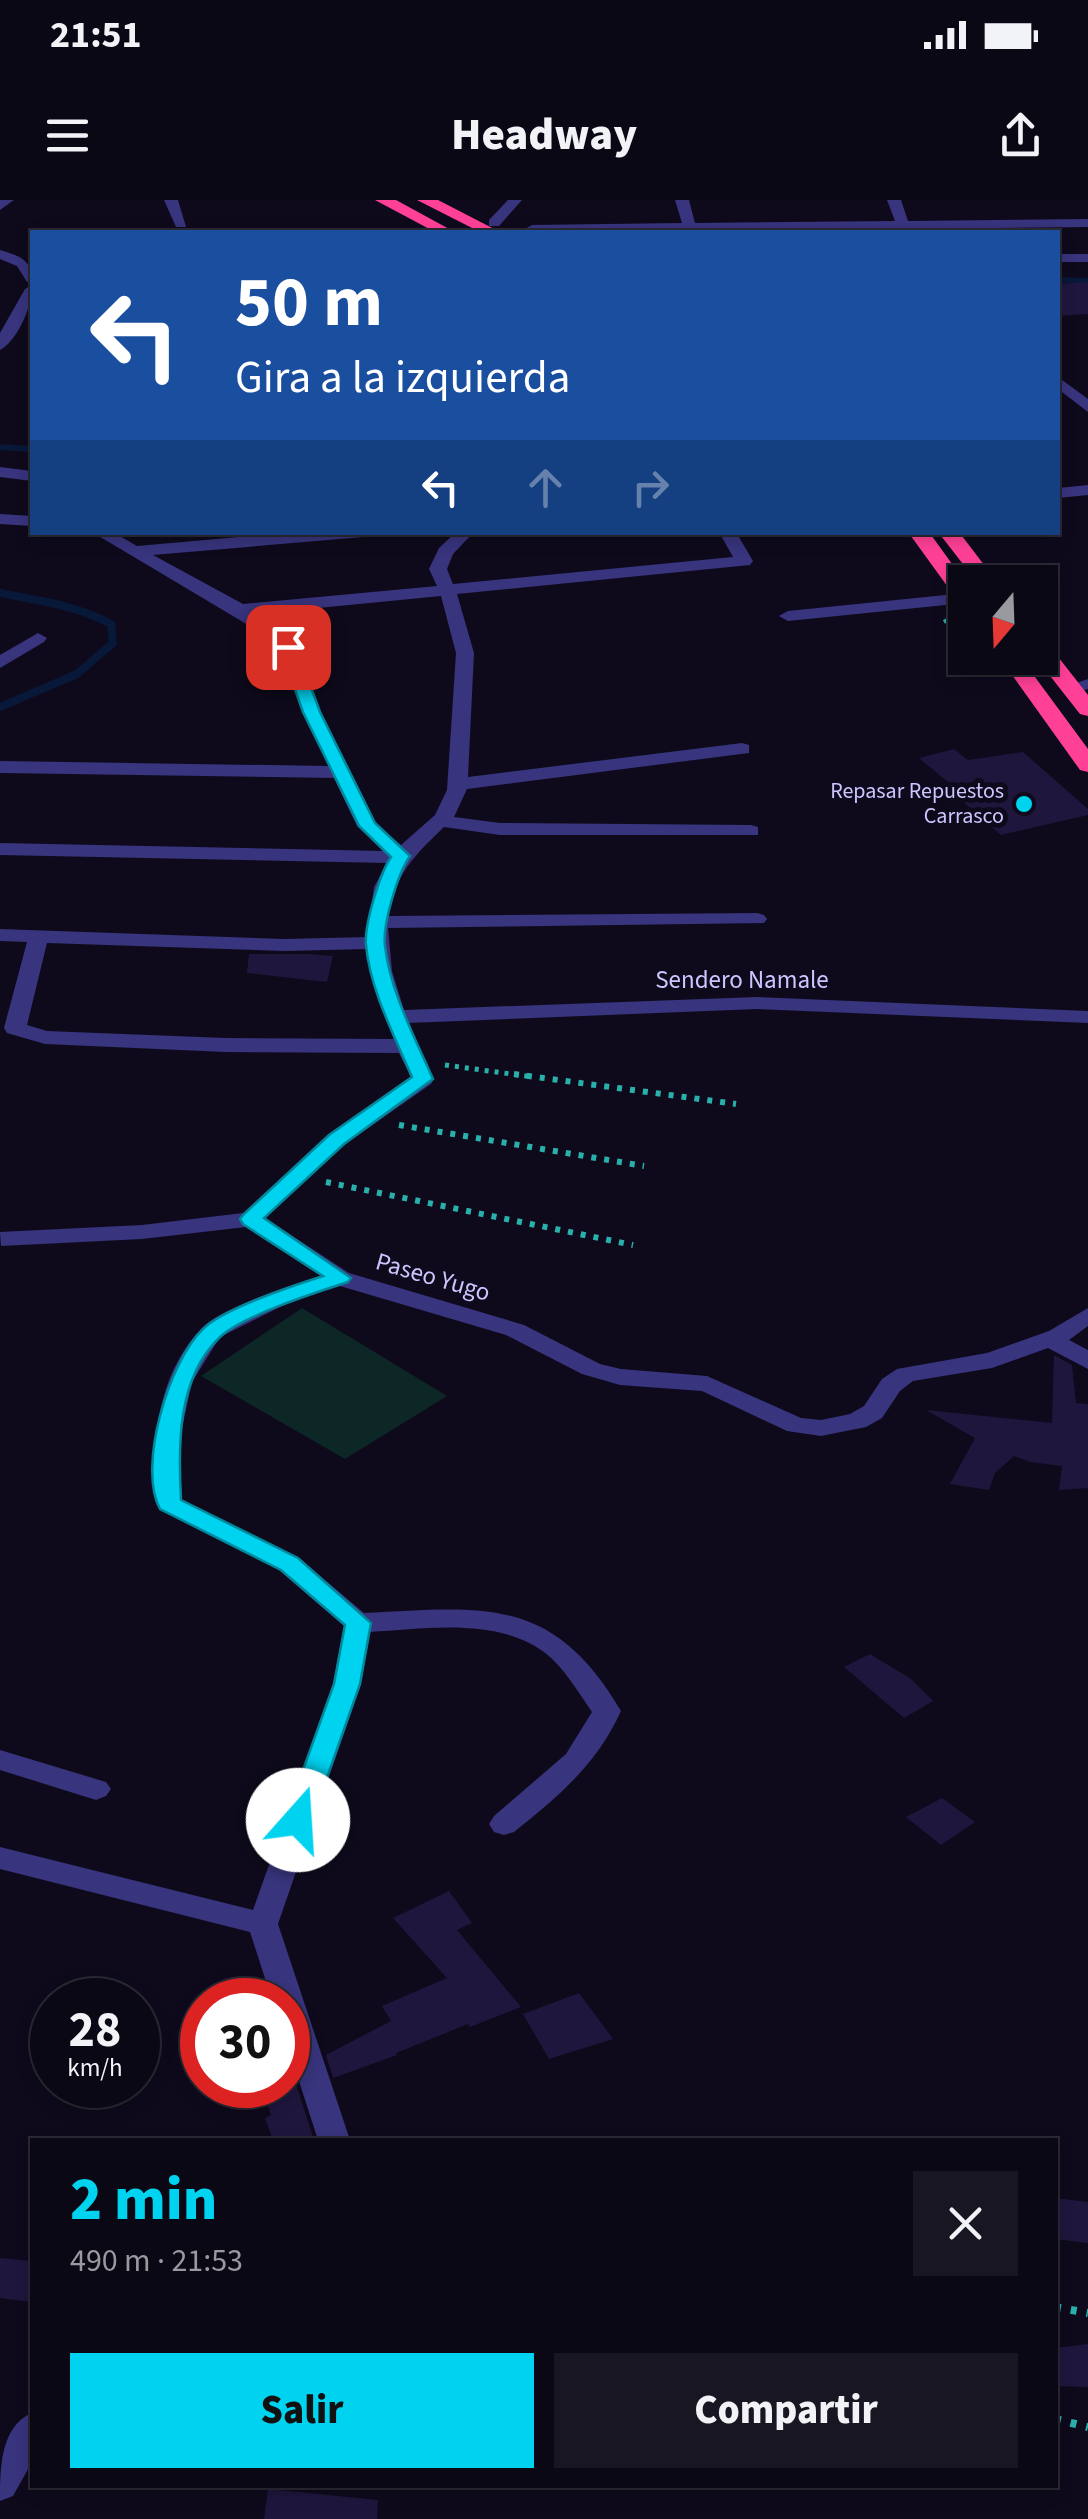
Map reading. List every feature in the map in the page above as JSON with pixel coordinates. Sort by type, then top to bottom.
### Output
[{"type":"highway","points":[[384,200],[445,230]]},
{"type":"highway","points":[[424,200],[496,229]]},
{"type":"highway","points":[[478,204],[496,229]]},
{"type":"highway","points":[[920,535],[948,573]]},
{"type":"highway","points":[[950,535],[974,565]]},
{"type":"highway","points":[[1058,666],[1080,686],[1088,709]]},
{"type":"highway","points":[[1022,675],[1088,765]]},
{"type":"street","points":[[0,206],[7,200]]},
{"type":"street","points":[[170,200],[181,224]]},
{"type":"street","points":[[496,229],[515,200]]},
{"type":"street","points":[[682,200],[690,230]]},
{"type":"street","points":[[894,200],[912,228]]},
{"type":"street","points":[[532,229],[912,228],[1088,223]]},
{"type":"street","points":[[0,254],[22,264],[30,276]]},
{"type":"street","points":[[1060,258],[1088,258]]},
{"type":"street","points":[[0,346],[30,293]]},
{"type":"street","points":[[1060,384],[1088,407]]},
{"type":"street","points":[[0,472],[30,476]]},
{"type":"street","points":[[1060,493],[1088,490]]},
{"type":"street","points":[[0,519],[30,521]]},
{"type":"street","points":[[105,535],[266,625],[288,647],[339,772],[368,826],[401,856]]},
{"type":"street","points":[[134,551],[327,535]]},
{"type":"street","points":[[1,1239],[142,1232],[250,1219],[336,1140],[423,1079],[396,1017],[376,933],[391,870],[401,856],[442,821],[456,799],[465,644],[438,569],[440,561],[463,535]]},
{"type":"street","points":[[240,610],[744,561],[729,535]]},
{"type":"street","points":[[788,616],[948,599]]},
{"type":"street","points":[[0,663],[9,650],[38,638]]},
{"type":"street","points":[[459,784],[742,750]]},
{"type":"street","points":[[0,767],[339,772]]},
{"type":"street","points":[[442,821],[500,828],[750,831]]},
{"type":"street","points":[[0,848],[346,858],[401,856]]},
{"type":"street","points":[[0,935],[285,945],[376,933],[757,919]]},
{"type":"street","points":[[39,935],[16,1028],[45,1037],[411,1053]]},
{"type":"street","name":"Sendero Namale","points":[[396,1017],[757,1003],[1088,1016]]},
{"type":"street","name":"Paseo Yugo","points":[[250,1219],[340,1278],[515,1330],[591,1368],[620,1376],[707,1384],[796,1424],[820,1428],[857,1421],[873,1412],[891,1385],[906,1376],[992,1360],[1050,1339],[1088,1315]]},
{"type":"street","points":[[340,1278],[285,1295],[211,1332],[180,1382],[166,1442],[169,1504],[289,1564],[358,1623],[445,1620],[519,1626],[555,1646],[607,1710],[595,1742],[568,1772],[504,1824]]},
{"type":"street","points":[[1050,1339],[1088,1361]]},
{"type":"street","points":[[333,2138],[263,1924],[347,1684],[358,1623]]},
{"type":"street","points":[[0,1760],[96,1789]]},
{"type":"street","points":[[0,1858],[263,1924]]},
{"type":"street","points":[[0,2485],[30,2432]]},
{"type":"path","points":[[411,1053],[736,1104]]},
{"type":"path","points":[[365,1120],[644,1166]]},
{"type":"path","points":[[297,1176],[633,1246]]},
{"type":"path","points":[[1058,2307],[1088,2312]]},
{"type":"path","points":[[1058,2421],[1088,2427]]},
{"type":"green space","points":[[302,1308],[447,1396],[345,1459],[201,1376]]},
{"type":"building","points":[[1088,282],[1088,314],[1060,316],[1060,284]]},
{"type":"building","points":[[954,749],[968,760],[1023,752],[1088,809],[1088,815],[1001,835],[961,800],[967,798],[919,758]]},
{"type":"building","points":[[249,954],[333,956],[327,982],[247,973]]},
{"type":"building","points":[[1054,1355],[1072,1365],[1076,1403],[1088,1404],[1088,1488],[1059,1490],[1062,1466],[1014,1456],[995,1473],[989,1490],[950,1484],[975,1438],[926,1410],[1052,1423]]},
{"type":"building","points":[[870,1654],[911,1679],[933,1701],[904,1718],[844,1667]]},
{"type":"building","points":[[942,1798],[975,1822],[941,1845],[906,1817]]},
{"type":"building","points":[[449,1891],[472,1923],[457,1930],[521,2007],[333,2078],[326,2055],[391,2021],[382,2006],[447,1978],[393,1918]]},
{"type":"building","points":[[579,1993],[613,2039],[549,2059],[523,2014]]},
{"type":"building","points":[[268,2108],[304,2108],[313,2138],[272,2138],[265,2118],[271,2115]]},
{"type":"building","points":[[1058,2198],[1088,2202],[1088,2243],[1058,2239]]},
{"type":"building","points":[[0,2258],[30,2261],[30,2302],[0,2298]]},
{"type":"building","points":[[1088,2344],[1088,2387],[1058,2386],[1058,2348]]},
{"type":"building","points":[[268,2489],[378,2500],[377,2519],[264,2519]]},
{"type":"waterway","points":[[1060,280],[1088,281]]},
{"type":"waterway","points":[[0,447],[30,449]]},
{"type":"waterway","points":[[0,593],[57,604],[98,618],[111,624],[113,643],[77,674],[0,707]]},
{"type":"place","name":"Repasar Repuestos Carrasco","points":[[1024,804]]},
{"type":"route","points":[[288,647],[312,712],[368,826],[401,856],[391,870],[374,943],[396,1017],[423,1079],[336,1140],[250,1219],[340,1278],[285,1295],[211,1332],[180,1382],[166,1442],[169,1504],[289,1564],[358,1623],[347,1684],[298,1820]]}]
